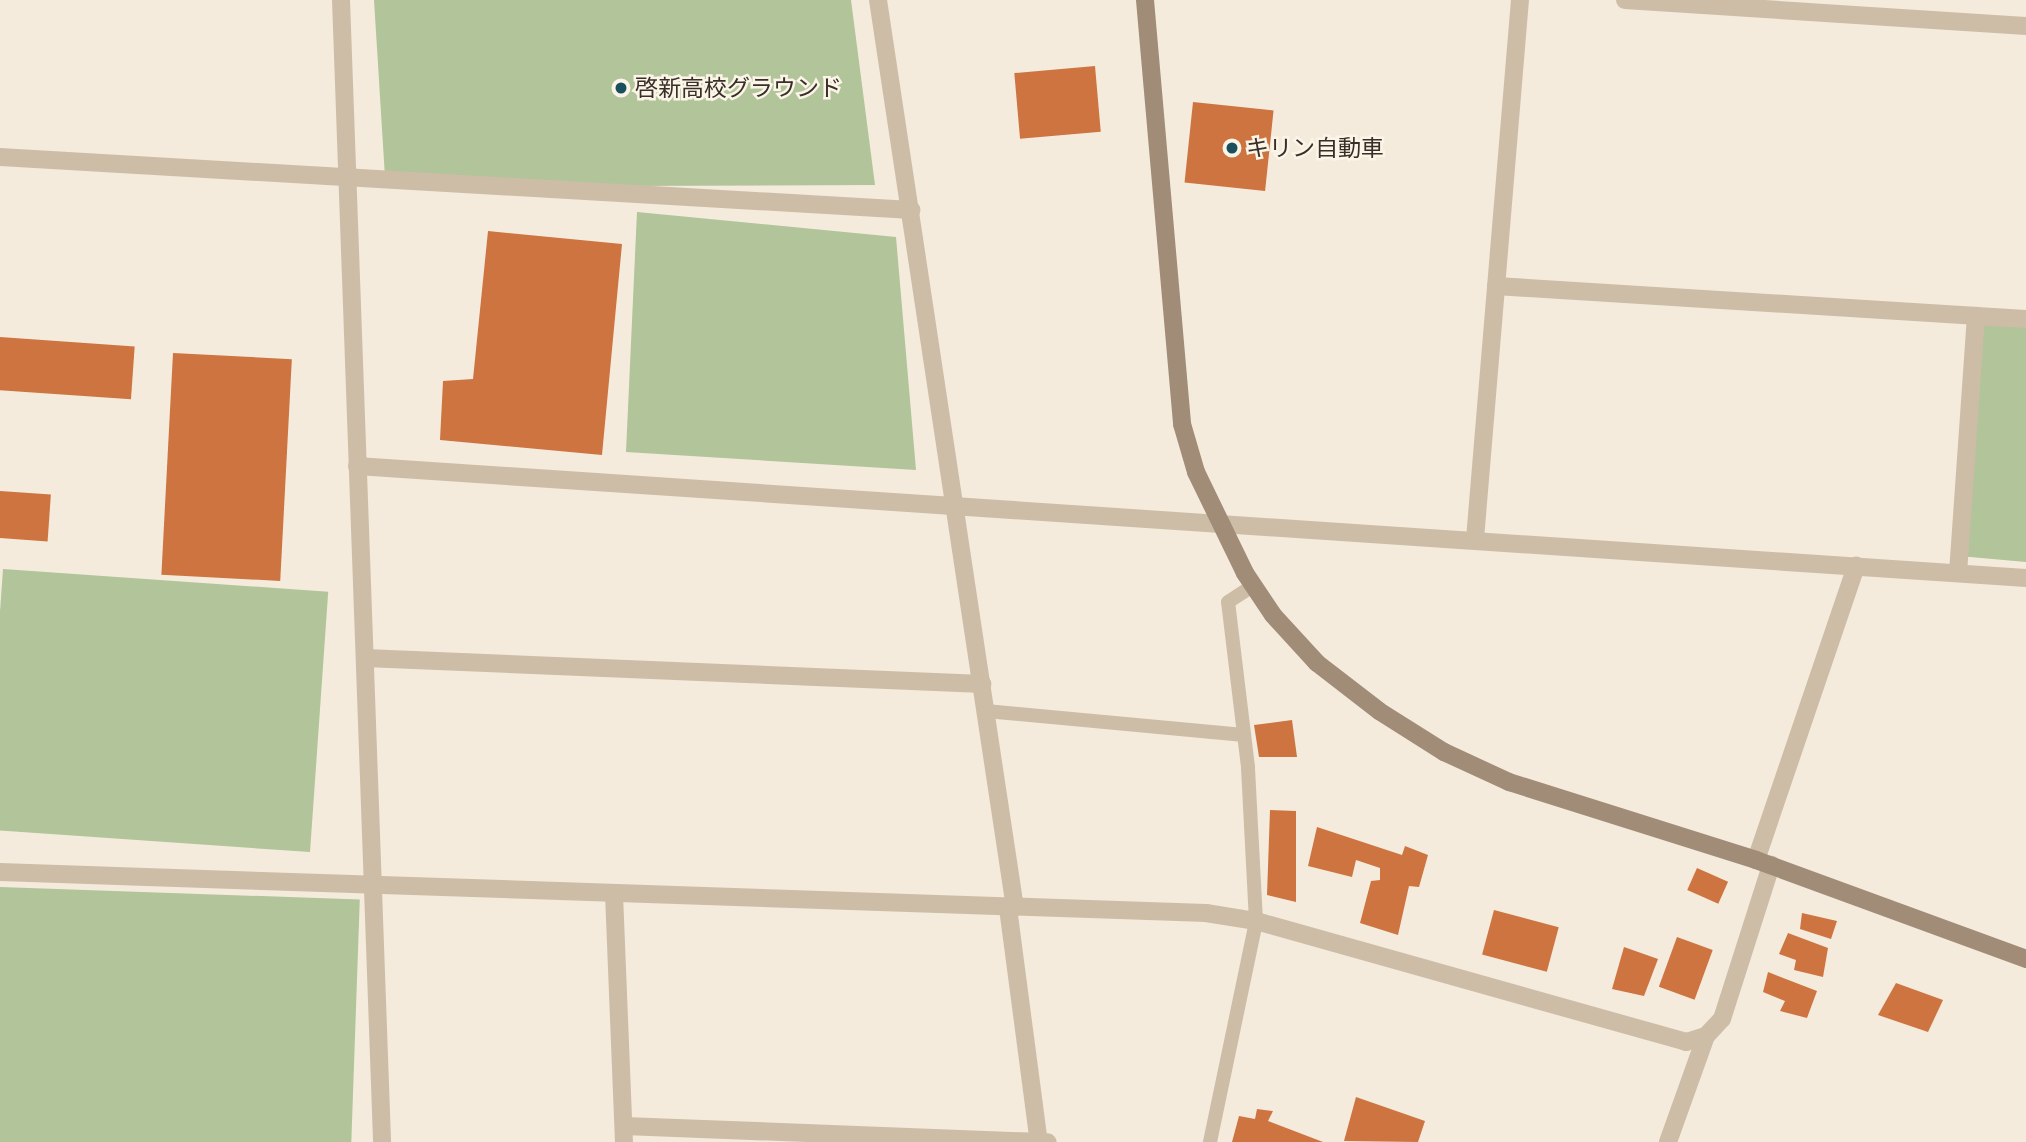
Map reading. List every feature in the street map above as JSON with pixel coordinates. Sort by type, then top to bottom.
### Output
[{"type":"street","points":[[341,0],[375,886],[382,1142]]},
{"type":"street","points":[[614,894],[624,1134],[1042,1141],[986,711],[878,0]]},
{"type":"street","points":[[1145,0],[1182,424],[1217,520],[1253,586],[1317,663],[1379,711],[1444,751],[1509,782],[1764,862],[2026,959]]},
{"type":"street","points":[[1475,539],[1520,0]]},
{"type":"street","points":[[1625,0],[1698,2],[2026,26]]},
{"type":"street","points":[[0,157],[911,210]]},
{"type":"street","points":[[1496,286],[2026,318]]},
{"type":"street","points":[[1958,573],[1976,316]]},
{"type":"street","points":[[357,466],[1217,520],[2026,578]]},
{"type":"street","points":[[1668,1142],[1706,1036],[1722,1019],[1764,862],[1856,566]]},
{"type":"street","points":[[365,658],[982,684]]},
{"type":"street","points":[[0,872],[1206,913],[1256,921],[1686,1042],[1706,1036]]},
{"type":"lane","points":[[1210,1142],[1256,921],[1244,735],[1228,602],[1253,586]]},
{"type":"lane","points":[[986,711],[1244,735]]},
{"type":"green space","name":"啓新高校グラウンド","points":[[374,0],[851,0],[875,185],[621,186],[385,177]]},
{"type":"green space","points":[[637,212],[896,237],[916,470],[626,452]]},
{"type":"green space","points":[[1976,316],[2026,321],[2026,562],[1959,556]]},
{"type":"green space","points":[[3,569],[328,592],[310,852],[0,830],[0,612]]},
{"type":"green space","points":[[0,887],[360,900],[351,1142],[0,1142]]},
{"type":"building","points":[[1095,66],[1101,132],[1020,139],[1014,73]]},
{"type":"building","points":[[1193,102],[1274,110],[1265,191],[1185,183]]},
{"type":"building","points":[[488,231],[622,244],[602,455],[440,440],[443,381],[473,379]]},
{"type":"building","points":[[0,337],[135,346],[131,399],[0,390]]},
{"type":"building","points":[[173,353],[292,359],[280,581],[161,575]]},
{"type":"building","points":[[0,491],[51,495],[48,541],[0,538]]},
{"type":"building","points":[[1292,720],[1297,757],[1259,757],[1254,725]]},
{"type":"building","points":[[1270,810],[1296,811],[1296,902],[1267,895]]},
{"type":"building","points":[[1317,827],[1402,855],[1405,846],[1428,855],[1419,887],[1409,886],[1398,935],[1360,923],[1371,881],[1380,880],[1380,868],[1356,860],[1352,877],[1308,866]]},
{"type":"building","points":[[1697,868],[1728,882],[1718,904],[1687,890]]},
{"type":"building","points":[[1494,910],[1559,927],[1547,972],[1482,954]]},
{"type":"building","points":[[1802,913],[1837,921],[1831,939],[1800,929]]},
{"type":"building","points":[[1788,933],[1828,948],[1823,977],[1794,970],[1796,960],[1779,954]]},
{"type":"building","points":[[1677,937],[1713,950],[1695,1000],[1659,987]]},
{"type":"building","points":[[1624,947],[1658,959],[1644,996],[1612,989]]},
{"type":"building","points":[[1768,972],[1817,991],[1807,1018],[1780,1011],[1785,1001],[1763,992]]},
{"type":"building","points":[[1896,983],[1943,1000],[1928,1032],[1878,1015]]},
{"type":"building","points":[[1356,1097],[1425,1121],[1418,1142],[1344,1141]]},
{"type":"building","points":[[1257,1109],[1273,1111],[1268,1121],[1323,1142],[1232,1142],[1239,1116],[1255,1119]]},
{"type":"place","name":"啓新高校グラウンド","points":[[621,88]]},
{"type":"place","name":"キリン自動車","points":[[1232,148]]}]
